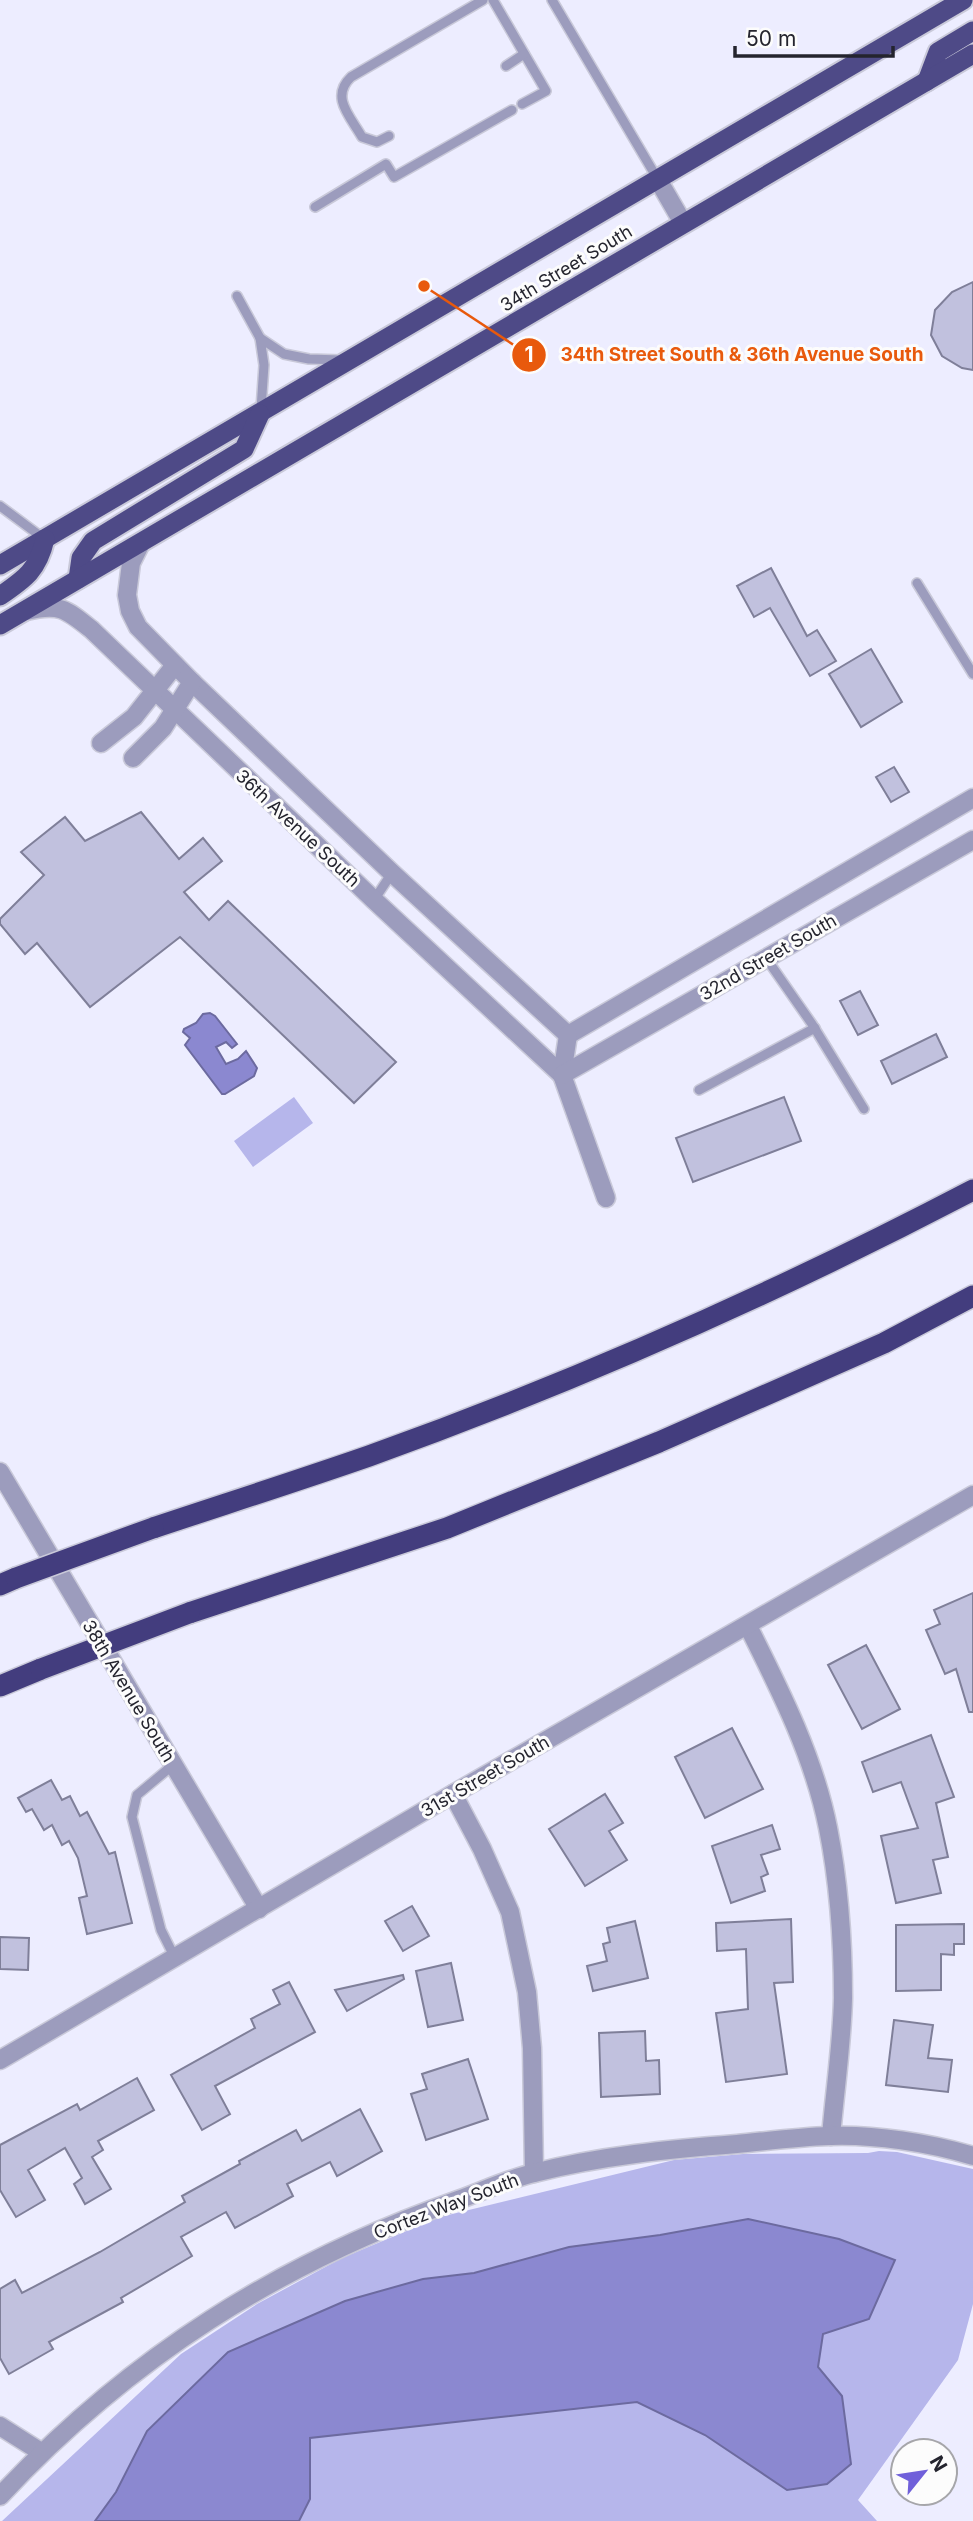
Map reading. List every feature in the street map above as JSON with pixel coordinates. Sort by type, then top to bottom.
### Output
[{"type":"highway","name":"34th Street South","points":[[0,565],[963,0]]},
{"type":"highway","points":[[927,81],[938,52],[973,31]]},
{"type":"highway","name":"34th Street South","points":[[0,625],[973,54]]},
{"type":"highway","points":[[78,579],[81,558],[93,541],[244,449],[260,414]]},
{"type":"highway","points":[[0,596],[35,568],[45,539]]},
{"type":"highway","points":[[8,1581],[153,1528],[369,1456],[545,1388],[736,1305],[917,1220],[973,1190]]},
{"type":"highway","points":[[0,1686],[189,1613],[447,1528],[659,1442],[884,1343],[973,1296]]},
{"type":"street","points":[[657,178],[683,223]]},
{"type":"street","name":"36th Avenue South","points":[[141,543],[127,579],[130,611],[138,627],[175,666],[392,873],[568,1035],[562,1075]]},
{"type":"street","name":"36th Avenue South","points":[[24,611],[41,607],[64,608],[92,629],[374,900],[562,1075],[606,1198]]},
{"type":"street","points":[[101,743],[134,717],[175,666]]},
{"type":"street","points":[[134,758],[163,728],[192,682]]},
{"type":"street","name":"32nd Street South","points":[[568,1035],[973,798]]},
{"type":"street","name":"32nd Street South","points":[[562,1075],[973,840]]},
{"type":"street","name":"38th Avenue South","points":[[0,1472],[259,1909]]},
{"type":"street","name":"31st Street South","points":[[0,2060],[453,1794],[973,1495]]},
{"type":"street","points":[[748,1626],[785,1700],[808,1760],[828,1827],[839,1905],[843,1999],[831,2136]]},
{"type":"street","points":[[453,1794],[482,1849],[510,1912],[525,1979],[532,2048],[534,2173]]},
{"type":"street","name":"Cortez Way South","points":[[0,2496],[41,2452],[103,2397],[188,2332],[267,2285],[349,2243],[419,2213],[534,2173],[656,2151],[831,2136],[900,2141],[973,2157]]},
{"type":"street","points":[[0,2426],[41,2452]]},
{"type":"lane","points":[[389,136],[377,142],[362,137],[340,100],[342,85],[351,76],[483,0]]},
{"type":"lane","points":[[493,0],[545,91],[522,104]]},
{"type":"lane","points":[[552,0],[657,178]]},
{"type":"lane","points":[[506,66],[524,54]]},
{"type":"lane","points":[[315,207],[386,164],[394,177],[512,110]]},
{"type":"lane","points":[[237,296],[260,338],[264,365],[260,414]]},
{"type":"lane","points":[[260,338],[284,354],[309,359],[350,360]]},
{"type":"lane","points":[[0,506],[45,539]]},
{"type":"lane","points":[[917,583],[973,674]]},
{"type":"lane","points":[[374,900],[392,873]]},
{"type":"lane","points":[[766,958],[815,1028],[864,1109]]},
{"type":"lane","points":[[699,1090],[815,1028]]},
{"type":"lane","points":[[173,1765],[137,1795],[132,1817],[158,1917],[176,1958]]},
{"type":"shaded area","points":[[210,1013],[237,1044],[232,1048],[226,1042],[216,1047],[226,1064],[238,1059],[246,1051],[257,1068],[254,1076],[225,1094],[222,1094],[185,1045],[190,1038],[183,1032],[184,1029],[196,1023],[203,1014]]},
{"type":"shaded area","points":[[294,1097],[313,1123],[253,1167],[234,1141]]},
{"type":"shaded area","points":[[897,2152],[973,2169],[973,2304],[958,2360],[903,2437],[889,2437],[889,2457],[858,2500],[877,2521],[299,2521],[310,2499],[310,2438],[637,2402],[705,2435],[787,2490],[842,2396],[818,2367],[823,2334],[869,2319],[748,2219],[660,2235],[569,2247],[474,2273],[423,2279],[345,2301],[228,2352],[147,2431],[116,2492],[95,2521],[2,2521],[181,2354],[257,2304],[342,2258],[440,2217],[674,2160],[743,2154]]},
{"type":"shaded area","points":[[748,2219],[839,2239],[895,2260],[869,2319],[823,2334],[818,2367],[842,2396],[851,2464],[827,2484],[787,2490],[705,2435],[637,2402],[310,2438],[310,2499],[299,2521],[95,2521],[116,2492],[147,2431],[228,2352],[345,2301],[423,2279],[474,2273],[569,2247],[660,2235]]},
{"type":"building","points":[[973,282],[973,370],[962,368],[942,356],[931,335],[935,310],[952,292]]},
{"type":"building","points":[[771,568],[807,636],[817,630],[836,661],[810,676],[770,608],[754,617],[737,586]]},
{"type":"building","points":[[871,649],[902,702],[861,727],[829,674]]},
{"type":"building","points":[[894,767],[909,792],[891,802],[876,777]]},
{"type":"building","points":[[141,812],[179,859],[203,838],[222,861],[184,892],[209,920],[228,901],[396,1062],[354,1103],[180,937],[90,1007],[37,943],[25,954],[0,924],[0,919],[44,875],[21,852],[65,817],[85,841]]},
{"type":"building","points":[[860,991],[878,1025],[858,1035],[840,1001]]},
{"type":"building","points":[[936,1034],[947,1057],[892,1084],[881,1061]]},
{"type":"building","points":[[784,1097],[801,1141],[693,1182],[676,1138]]},
{"type":"building","points":[[973,1593],[973,1712],[969,1712],[956,1669],[945,1674],[926,1630],[940,1624],[934,1610]]},
{"type":"building","points":[[866,1645],[900,1709],[862,1729],[828,1665]]},
{"type":"building","points":[[732,1728],[763,1789],[705,1818],[675,1757]]},
{"type":"building","points":[[931,1735],[954,1797],[936,1803],[948,1857],[933,1860],[941,1893],[896,1903],[881,1836],[918,1828],[901,1782],[873,1792],[862,1762]]},
{"type":"building","points":[[51,1780],[62,1800],[70,1796],[80,1816],[87,1812],[109,1854],[115,1852],[132,1923],[87,1934],[79,1898],[87,1896],[78,1858],[69,1841],[62,1845],[52,1825],[44,1830],[32,1809],[26,1812],[18,1798]]},
{"type":"building","points":[[605,1794],[623,1823],[609,1831],[627,1860],[585,1886],[549,1829]]},
{"type":"building","points":[[772,1825],[780,1849],[761,1855],[768,1874],[761,1877],[765,1891],[731,1903],[712,1846]]},
{"type":"building","points":[[412,1906],[429,1936],[403,1951],[385,1921]]},
{"type":"building","points":[[791,1919],[793,1982],[774,1983],[787,2074],[726,2082],[716,2013],[748,2009],[746,1949],[717,1951],[716,1923]]},
{"type":"building","points":[[635,1921],[648,1978],[593,1991],[587,1966],[607,1961],[603,1944],[610,1942],[607,1928]]},
{"type":"building","points":[[964,1924],[964,1944],[954,1944],[954,1955],[941,1954],[941,1990],[896,1991],[896,1925]]},
{"type":"building","points":[[0,1937],[29,1938],[28,1970],[0,1969]]},
{"type":"building","points":[[451,1963],[463,2020],[428,2027],[416,1971]]},
{"type":"building","points":[[403,1975],[404,1979],[347,2011],[335,1990]]},
{"type":"building","points":[[289,1982],[315,2032],[215,2086],[230,2114],[202,2130],[171,2075],[255,2028],[251,2019],[280,2004],[273,1990]]},
{"type":"building","points":[[894,2020],[933,2025],[928,2058],[952,2060],[948,2092],[886,2085]]},
{"type":"building","points":[[645,2031],[646,2061],[659,2060],[660,2094],[601,2097],[599,2033]]},
{"type":"building","points":[[468,2059],[488,2119],[426,2140],[411,2094],[427,2089],[422,2074]]},
{"type":"building","points":[[137,2078],[154,2110],[98,2141],[103,2150],[92,2157],[111,2189],[85,2204],[74,2184],[82,2178],[65,2148],[28,2170],[45,2200],[16,2217],[0,2190],[0,2145],[77,2104],[80,2110]]},
{"type":"building","points":[[360,2109],[382,2151],[337,2176],[330,2162],[287,2184],[293,2196],[235,2228],[226,2212],[181,2237],[192,2256],[121,2298],[123,2302],[49,2342],[53,2349],[9,2374],[0,2358],[0,2289],[15,2280],[22,2293],[100,2252],[185,2202],[182,2196],[240,2164],[239,2161],[296,2130],[302,2141]]},
{"type":"place","name":"34th Street South & 36th Avenue South","points":[[424,286]]}]
